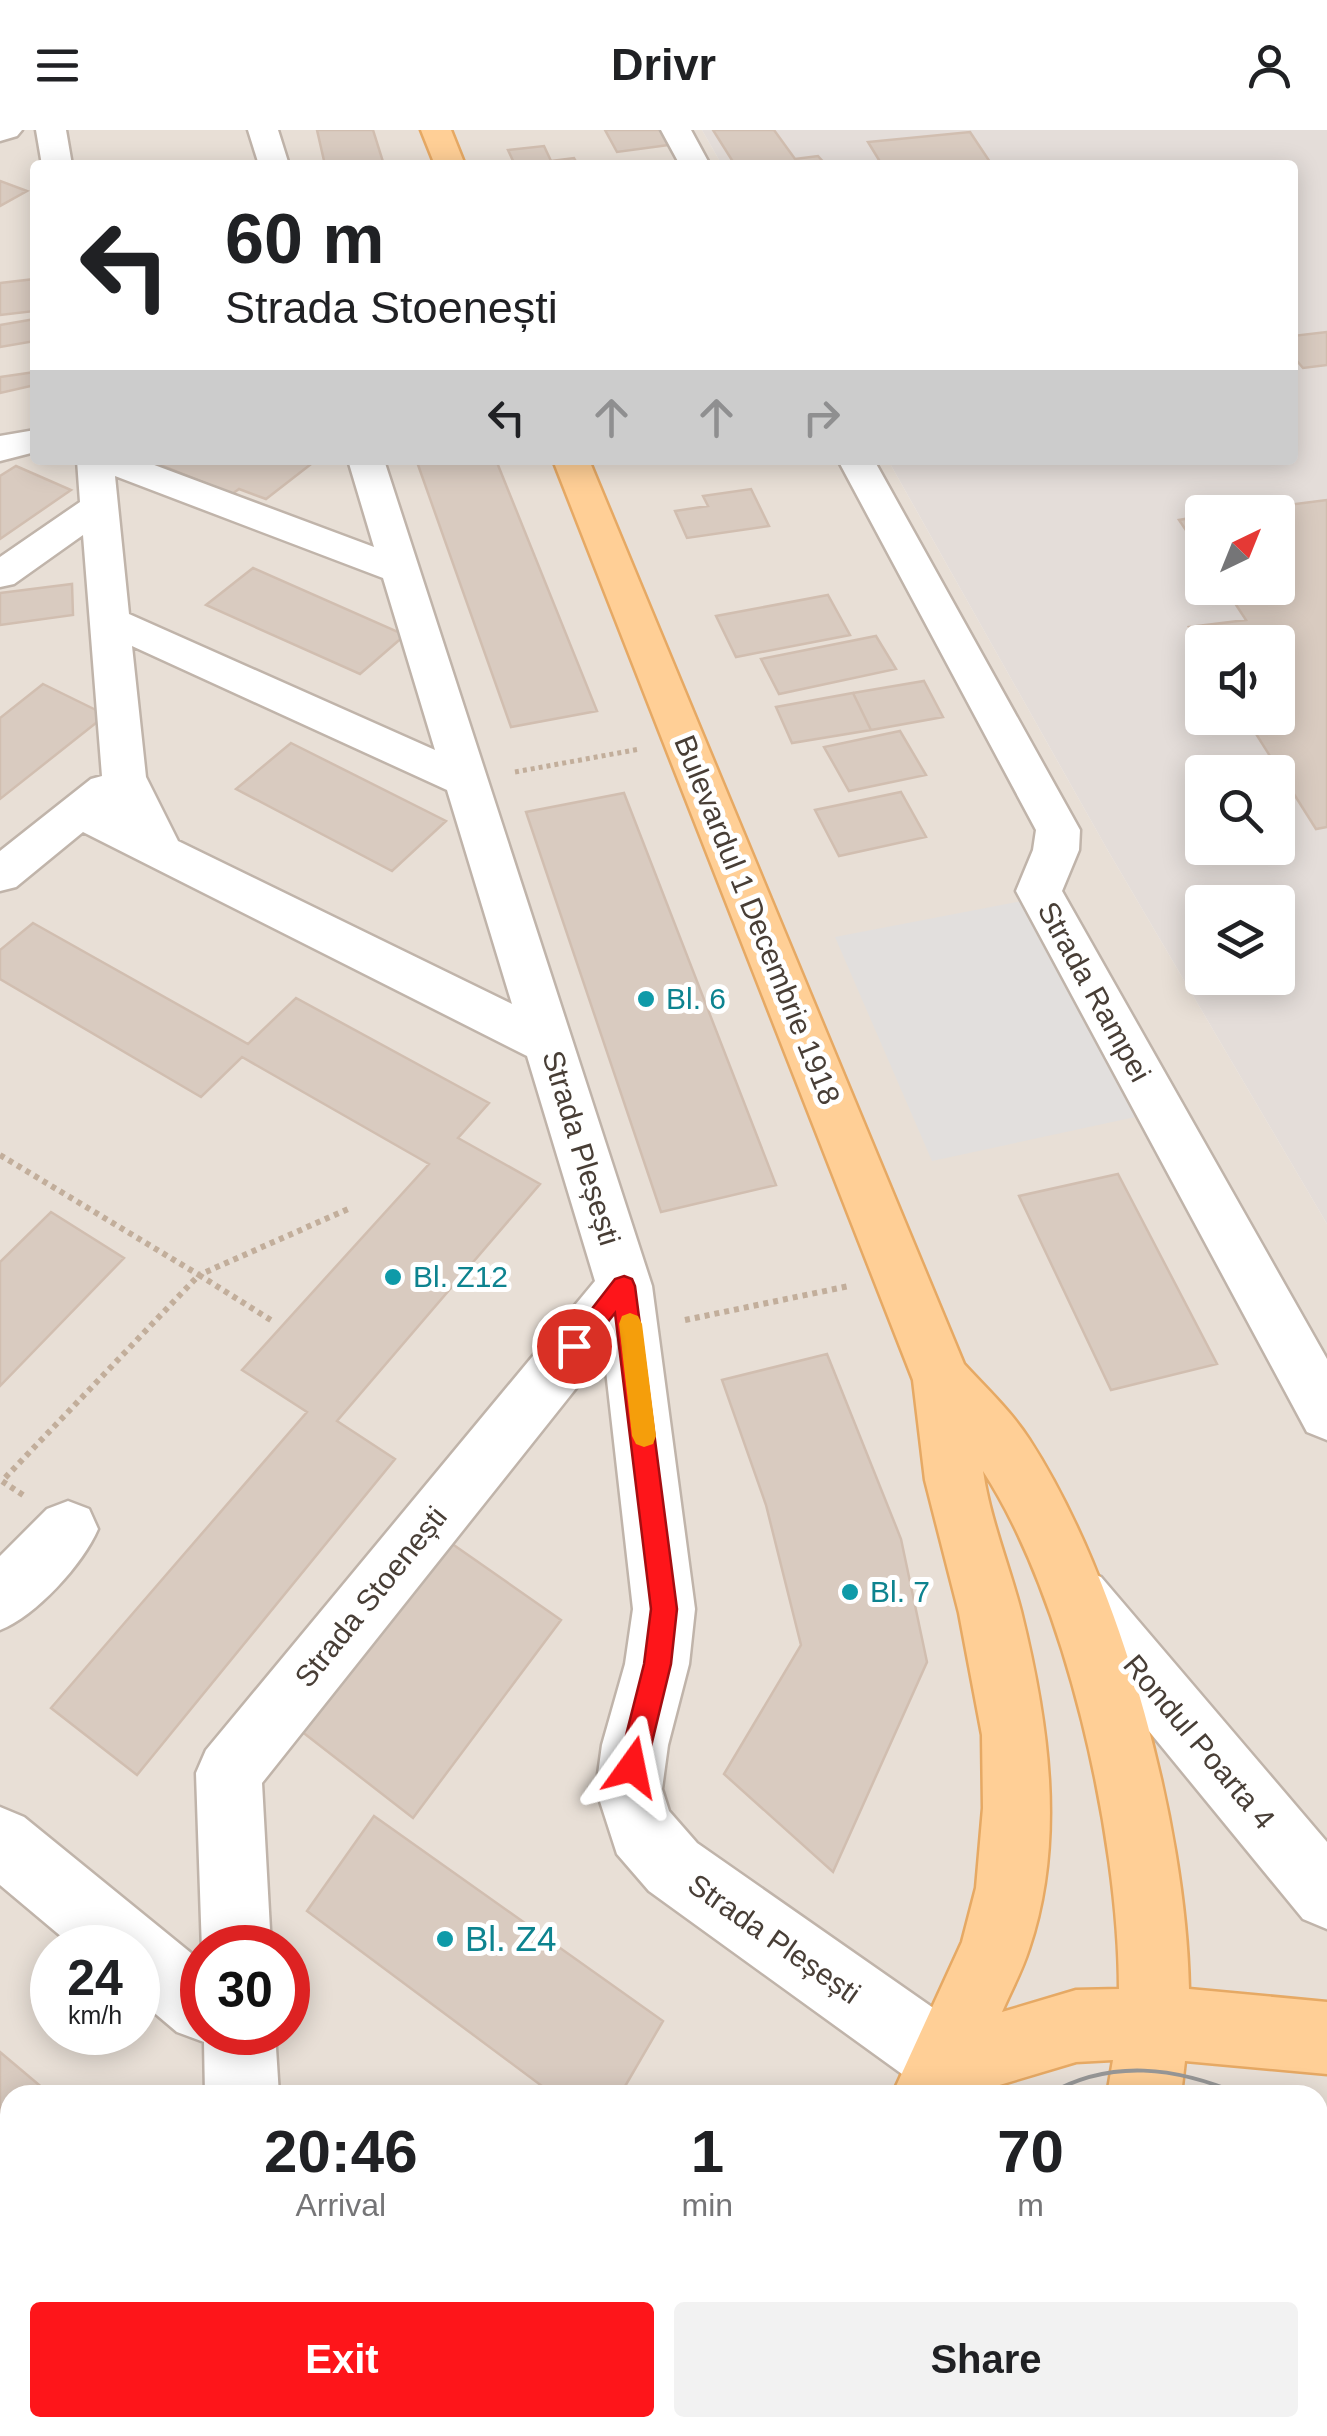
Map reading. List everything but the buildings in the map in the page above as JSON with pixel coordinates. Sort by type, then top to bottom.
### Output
[{"type":"main road","points":[[436,130],[448,160]]},
{"type":"main road","name":"Bulevardul 1 Decembrie 1918","points":[[572,465],[942,1380],[955,1480],[990,1614],[1015,1735],[1016,1808],[1010,1888],[996,1948],[938,2078]]},
{"type":"main road","name":"Bulevardul 1 Decembrie 1918","points":[[942,1380],[1010,1460],[1072,1589],[1134,1810],[1152,1916],[1156,2023],[1146,2085]]},
{"type":"main road","points":[[938,2078],[1076,2026],[1156,2023],[1327,2038]]},
{"type":"street","points":[[51,130],[56,160]]},
{"type":"street","points":[[263,130],[272,160]]},
{"type":"street","points":[[676,130],[692,160]]},
{"type":"street","points":[[0,450],[30,442]]},
{"type":"street","points":[[95,465],[124,777],[160,850]]},
{"type":"street","points":[[120,465],[400,572]]},
{"type":"street","name":"Strada Pleșești","points":[[368,465],[550,1045],[628,1309],[664,1609],[658,1664],[635,1745],[629,1789],[641,1830],[673,1867],[938,2078]]},
{"type":"street","name":"Strada Rampei","points":[[859,465],[1058,830],[1056,850],[1042,875],[1039,891],[1327,1414]]},
{"type":"street","points":[[0,576],[99,506]]},
{"type":"street","points":[[109,620],[466,782]]},
{"type":"street","points":[[0,876],[124,777]]},
{"type":"street","points":[[80,812],[550,1045]]},
{"type":"street","name":"Strada Stoenești","points":[[235,1925],[229,1773],[628,1309]]},
{"type":"street","points":[[0,1600],[68,1529]]},
{"type":"street","name":"Rondul Poarta 4","points":[[1072,1589],[1327,1895]]},
{"type":"street","points":[[0,1841],[102,1925]]},
{"type":"street","points":[[160,1975],[180,1993]]},
{"type":"path","points":[[466,782],[686,740]]},
{"type":"path","points":[[0,1155],[274,1322]]},
{"type":"path","points":[[68,1529],[2,1480],[198,1276],[348,1209]]},
{"type":"path","points":[[628,1309],[899,1276]]},
{"type":"shaded area","points":[[0,130],[702,130],[719,160],[30,160],[30,465],[891,465],[1185,982],[1185,995],[1193,995],[1327,1224],[1327,2085],[0,2085]]},
{"type":"shaded area","points":[[702,130],[1327,130],[1327,1224],[1193,995],[1295,995],[1295,885],[1185,885],[1185,982],[891,465],[1298,465],[1298,160],[719,160]]},
{"type":"shaded area","points":[[1059,894],[1177,1108],[932,1161],[835,937]]},
{"type":"tram line","points":[[1067,2085],[1119,2071],[1168,2073],[1217,2085]]},
{"type":"slow traffic","points":[[630,1324],[644,1436]]},
{"type":"place","name":"Bl. 6","points":[[646,999]]},
{"type":"place","name":"Bl. Z12","points":[[393,1277]]},
{"type":"place","name":"Bl. 7","points":[[850,1592]]},
{"type":"place","name":"Bl. Z4","points":[[445,1939]]},
{"type":"route","points":[[574,1346],[624,1286],[664,1609],[658,1664],[632,1767]]}]
